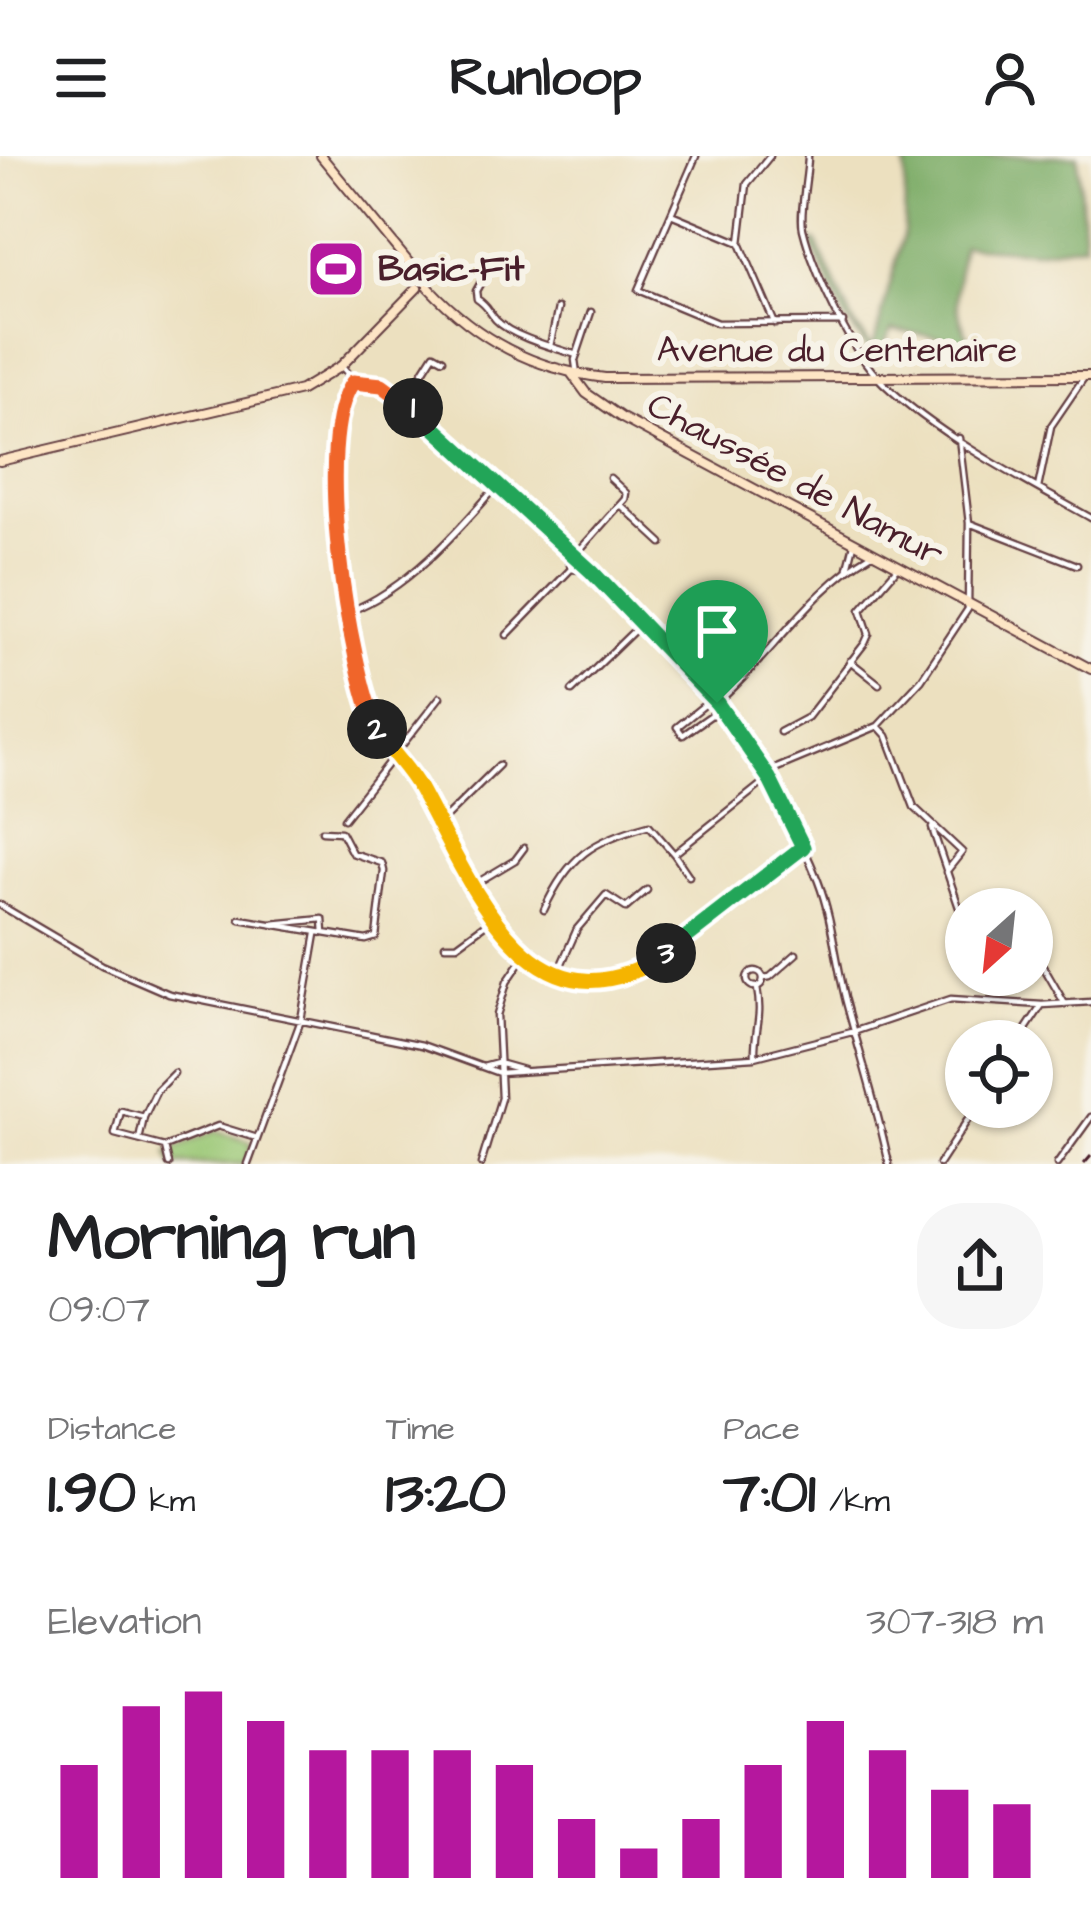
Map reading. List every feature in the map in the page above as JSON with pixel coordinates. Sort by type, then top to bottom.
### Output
[{"type":"street","points":[[321,156],[418,274],[413,281],[417,288]]},
{"type":"street","points":[[696,156],[638,290],[717,323],[843,322]]},
{"type":"street","points":[[770,156],[747,184],[740,243],[775,324]]},
{"type":"street","points":[[808,156],[801,222],[843,322],[879,378],[959,438],[1091,518]]},
{"type":"street","points":[[671,214],[740,243]]},
{"type":"street","points":[[494,259],[476,291],[477,299],[491,308],[496,320],[577,355]]},
{"type":"street","name":"Avenue du Centenaire","points":[[418,274],[428,276],[428,287],[460,320],[493,343],[524,359],[577,374],[605,378],[1088,376]]},
{"type":"street","points":[[0,461],[301,390],[341,366],[417,288],[428,287]]},
{"type":"street","points":[[550,346],[558,308]]},
{"type":"street","points":[[577,374],[577,355],[591,311]]},
{"type":"street","points":[[405,400],[434,354],[443,359]]},
{"type":"street","points":[[341,366],[353,382],[382,385],[405,400],[592,572],[717,703],[767,775],[822,893],[890,1164]]},
{"type":"street","name":"Chaussée de Namur","points":[[577,374],[595,400],[1091,669]]},
{"type":"street","points":[[1038,488],[1052,426],[1088,376]]},
{"type":"street","name":"Chaussée de Namur","points":[[595,400],[605,378]]},
{"type":"street","points":[[353,382],[344,404],[336,460],[346,613],[368,707],[380,735],[417,782],[491,920],[526,954],[557,974],[598,979],[645,966],[803,847]]},
{"type":"street","points":[[674,854],[767,775],[878,726],[924,676],[971,604],[969,523],[959,438]]},
{"type":"street","points":[[574,556],[621,506],[626,493],[610,478]]},
{"type":"street","points":[[346,613],[376,597],[435,550],[498,485]]},
{"type":"street","points":[[621,506],[662,543]]},
{"type":"street","points":[[969,523],[1077,565]]},
{"type":"street","points":[[848,568],[854,541]]},
{"type":"street","points":[[567,549],[571,569]]},
{"type":"street","points":[[717,703],[677,727],[682,735],[757,667],[848,568],[875,553]]},
{"type":"street","points":[[780,732],[808,717],[868,638],[862,607],[899,566]]},
{"type":"street","points":[[571,569],[592,572]]},
{"type":"street","points":[[507,635],[571,569]]},
{"type":"street","points":[[572,691],[642,623]]},
{"type":"street","points":[[850,661],[879,684]]},
{"type":"street","points":[[344,819],[440,698]]},
{"type":"street","points":[[878,726],[887,736],[914,807],[962,852],[946,872]]},
{"type":"street","points":[[438,825],[499,765]]},
{"type":"street","points":[[931,823],[952,888]]},
{"type":"street","points":[[544,910],[576,857],[649,825],[689,876]]},
{"type":"street","points":[[241,919],[366,940],[376,937],[384,871],[379,860],[352,853],[341,832],[322,832]]},
{"type":"street","points":[[470,887],[514,860],[524,848]]},
{"type":"street","points":[[557,974],[577,928],[606,896],[626,908],[647,890]]},
{"type":"street","points":[[0,905],[102,965],[169,994],[422,1045],[499,1073],[755,1057],[856,1031],[950,999],[1042,1005],[1091,1001]]},
{"type":"street","points":[[248,1164],[301,1020],[323,919],[272,924]]},
{"type":"street","points":[[445,945],[457,945],[491,920]]},
{"type":"street","points":[[481,1164],[502,1098],[496,1034],[502,996],[526,954]]},
{"type":"street","points":[[755,1057],[754,1034],[762,1020],[758,988],[796,954]]},
{"type":"street","points":[[758,988],[748,983],[749,974],[757,971],[764,978]]},
{"type":"street","points":[[1053,983],[1065,1004]]},
{"type":"street","points":[[1032,1020],[1042,1005]]},
{"type":"street","points":[[483,1067],[498,1063],[523,1070]]},
{"type":"street","points":[[139,1140],[157,1090],[174,1073]]},
{"type":"street","points":[[144,1118],[121,1112],[115,1134],[165,1147],[218,1126],[257,1138]]},
{"type":"street","points":[[1057,1164],[1091,1117]]},
{"type":"street","points":[[940,1164],[963,1128]]},
{"type":"street","points":[[165,1147],[169,1164]]},
{"type":"green space","points":[[906,156],[1078,156],[1084,244],[1034,251],[963,246],[958,307],[971,342],[892,330],[876,360],[845,318],[811,243],[816,241],[854,324],[873,348],[904,232]]},
{"type":"green space","points":[[215,1131],[248,1141],[252,1146],[245,1164],[171,1164],[167,1153]]},
{"type":"railway","points":[[1084,1164],[1091,1156]]},
{"type":"place","name":"Basic-Fit","points":[[336,269]]},
{"type":"route","points":[[353,382],[382,385],[405,400],[592,572],[717,703],[769,778],[803,847],[798,854],[645,966],[613,977],[576,978],[557,974],[526,954],[483,909],[417,782],[380,735],[368,707],[346,613],[336,508],[339,428],[346,391],[353,382]]}]
